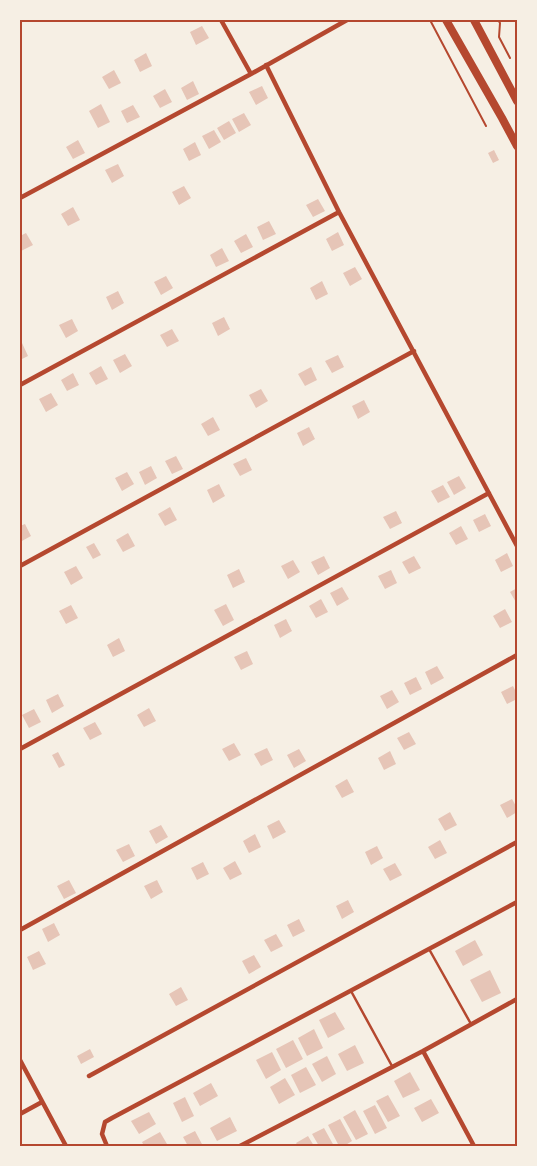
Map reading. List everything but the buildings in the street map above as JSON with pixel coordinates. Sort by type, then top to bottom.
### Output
[{"type":"main road","points":[[446,20],[517,146]]},
{"type":"main road","points":[[474,20],[517,100]]},
{"type":"street","points":[[221,20],[251,74]]},
{"type":"street","points":[[20,198],[251,74],[347,20]]},
{"type":"street","points":[[266,65],[339,212],[517,546]]},
{"type":"street","points":[[20,385],[339,212]]},
{"type":"street","points":[[20,566],[414,351]]},
{"type":"street","points":[[20,749],[489,493]]},
{"type":"street","points":[[20,930],[517,655]]},
{"type":"street","points":[[88,1076],[517,842]]},
{"type":"street","points":[[108,1146],[102,1134],[105,1122],[517,902]]},
{"type":"street","points":[[240,1146],[423,1051],[517,999]]},
{"type":"street","points":[[423,1051],[474,1146]]},
{"type":"street","points":[[20,1060],[66,1146]]},
{"type":"street","points":[[20,1114],[42,1102]]},
{"type":"lane","points":[[429,949],[471,1024]]},
{"type":"lane","points":[[351,991],[392,1067]]},
{"type":"path","points":[[430,20],[486,126]]},
{"type":"path","points":[[498,20],[500,23],[499,37],[510,58]]}]
